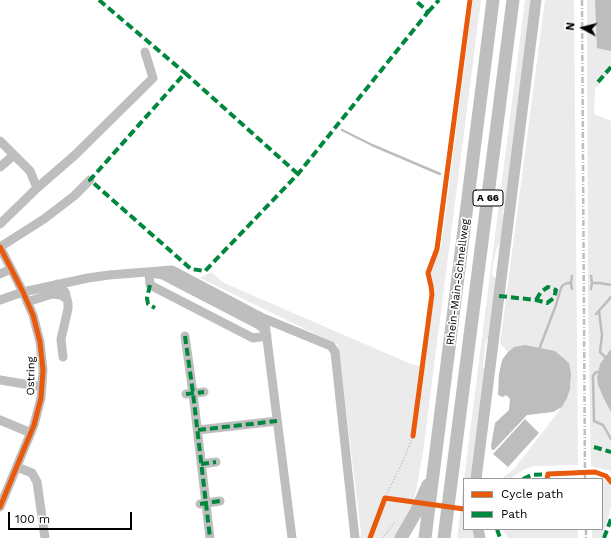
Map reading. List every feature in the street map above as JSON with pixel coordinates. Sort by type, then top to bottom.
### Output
[{"type":"highway","name":"Rhein-Main-Schnellweg","points":[[434,468],[494,0]]},
{"type":"highway","name":"A 66","points":[[444,538],[513,0]]},
{"type":"highway","points":[[401,538],[416,512],[434,468]]},
{"type":"highway","name":"A 66","points":[[425,538],[434,468]]},
{"type":"main road","points":[[476,478],[536,0]]},
{"type":"street","points":[[0,224],[37,188],[75,155],[153,78],[145,52]]},
{"type":"street","points":[[0,142],[30,171],[37,188]]},
{"type":"street","points":[[0,167],[14,155]]},
{"type":"street","name":"Ostring","points":[[0,507],[18,467],[38,412],[43,370],[37,328],[27,302],[0,247],[44,219],[74,196],[90,180]]},
{"type":"street","points":[[0,274],[11,269]]},
{"type":"street","points":[[0,300],[22,292],[57,284],[109,275],[167,270],[178,272],[263,318],[331,346],[335,352],[355,538]]},
{"type":"street","points":[[149,272],[150,285],[253,338],[266,334]]},
{"type":"street","points":[[149,272],[176,282],[259,325],[266,334]]},
{"type":"street","points":[[57,284],[64,292],[67,299],[68,309],[61,339],[63,357]]},
{"type":"street","points":[[27,302],[52,294],[61,295],[67,299]]},
{"type":"street","points":[[263,318],[292,538]]},
{"type":"street","points":[[185,336],[190,394],[198,430],[203,504],[210,538]]},
{"type":"street","points":[[0,380],[42,387]]},
{"type":"street","points":[[190,394],[204,392]]},
{"type":"street","points":[[0,420],[31,433]]},
{"type":"street","points":[[198,430],[277,421]]},
{"type":"street","points":[[201,464],[216,462]]},
{"type":"street","points":[[18,467],[32,473],[37,482],[45,538]]},
{"type":"street","points":[[203,504],[220,501]]},
{"type":"path","points":[[370,538],[385,498],[413,436]]},
{"type":"path","points":[[385,498],[393,499]]},
{"type":"path","points":[[383,538],[395,522]]},
{"type":"shaded area","points":[[473,0],[481,0],[423,452],[416,491],[406,522],[395,538],[360,538],[361,532],[338,345],[200,278],[211,272],[224,283],[411,364],[425,367],[435,292],[431,270],[441,247]]},
{"type":"shaded area","points":[[525,0],[531,0],[510,176],[503,212],[500,242],[497,247],[493,264],[492,275],[495,278],[496,286],[489,339],[486,340],[485,345],[483,366],[485,371],[472,478],[464,478]]},
{"type":"shaded area","points":[[545,0],[574,0],[578,465],[535,466],[523,470],[511,478],[502,478],[514,469],[562,407],[570,389],[571,374],[514,347],[508,352],[500,344]]},
{"type":"shaded area","points":[[587,0],[611,0],[611,71],[595,89],[594,114],[611,121],[611,472],[591,466],[588,295]]},
{"type":"shaded area","points":[[595,0],[611,0],[611,51],[597,48]]},
{"type":"shaded area","points":[[525,345],[555,351],[569,363],[571,374],[570,389],[562,407],[553,412],[527,415],[494,450],[492,450],[491,446],[495,423],[509,410],[510,399],[506,395],[503,397],[498,395],[499,374],[502,360],[514,347]]},
{"type":"shaded area","points":[[611,349],[611,412],[598,385],[597,378],[600,364]]},
{"type":"shaded area","points":[[525,419],[539,433],[508,467],[493,454]]},
{"type":"shaded area","points":[[603,479],[611,485],[611,507],[602,538],[592,538],[592,530],[603,530]]},
{"type":"shaded area","points":[[463,491],[463,530],[474,530],[476,538],[457,538]]},
{"type":"shaded area","points":[[503,530],[578,530],[578,538],[508,538]]},
{"type":"waterway","points":[[342,130],[372,145],[440,174]]},
{"type":"waterway","points":[[571,283],[572,276]]},
{"type":"waterway","points":[[591,276],[592,283]]},
{"type":"waterway","points":[[540,347],[561,288],[563,285],[571,283],[572,289]]},
{"type":"waterway","points":[[591,289],[592,283],[611,285]]},
{"type":"waterway","points":[[596,314],[611,297]]},
{"type":"waterway","points":[[599,311],[602,335],[600,352],[605,357]]},
{"type":"waterway","points":[[598,372],[596,372],[593,376],[594,421],[603,425],[611,439]]},
{"type":"railway","points":[[582,0],[585,478]]},
{"type":"railway","points":[[586,530],[586,538]]},
{"type":"marked path","points":[[99,0],[185,73]]},
{"type":"marked path","points":[[298,174],[185,73],[90,180],[191,269],[205,271],[298,174],[428,12],[415,0]]},
{"type":"marked path","points":[[428,12],[439,0]]},
{"type":"marked path","points":[[598,82],[611,67]]},
{"type":"marked path","points":[[150,285],[147,298],[148,304],[155,308]]},
{"type":"marked path","points":[[499,296],[536,300],[547,303],[554,298],[556,290],[548,287],[541,292],[536,300]]},
{"type":"marked path","points":[[185,336],[210,538]]},
{"type":"marked path","points":[[186,394],[204,392]]},
{"type":"marked path","points":[[198,430],[277,421]]},
{"type":"marked path","points":[[594,447],[611,452]]},
{"type":"marked path","points":[[201,464],[216,462]]},
{"type":"marked path","points":[[525,478],[531,475],[550,474]]},
{"type":"marked path","points":[[200,504],[220,501]]},
{"type":"marked path","points":[[604,538],[611,519]]},
{"type":"marked path","points":[[497,530],[500,538]]},
{"type":"cycle path","points":[[413,436],[432,294],[428,273],[437,249],[470,0]]},
{"type":"cycle path","points":[[0,247],[33,315],[40,342],[43,370],[41,398],[34,425],[0,507]]},
{"type":"cycle path","points":[[547,478],[548,474],[595,472],[606,476],[611,482]]},
{"type":"cycle path","points":[[370,538],[385,498],[463,509]]}]
